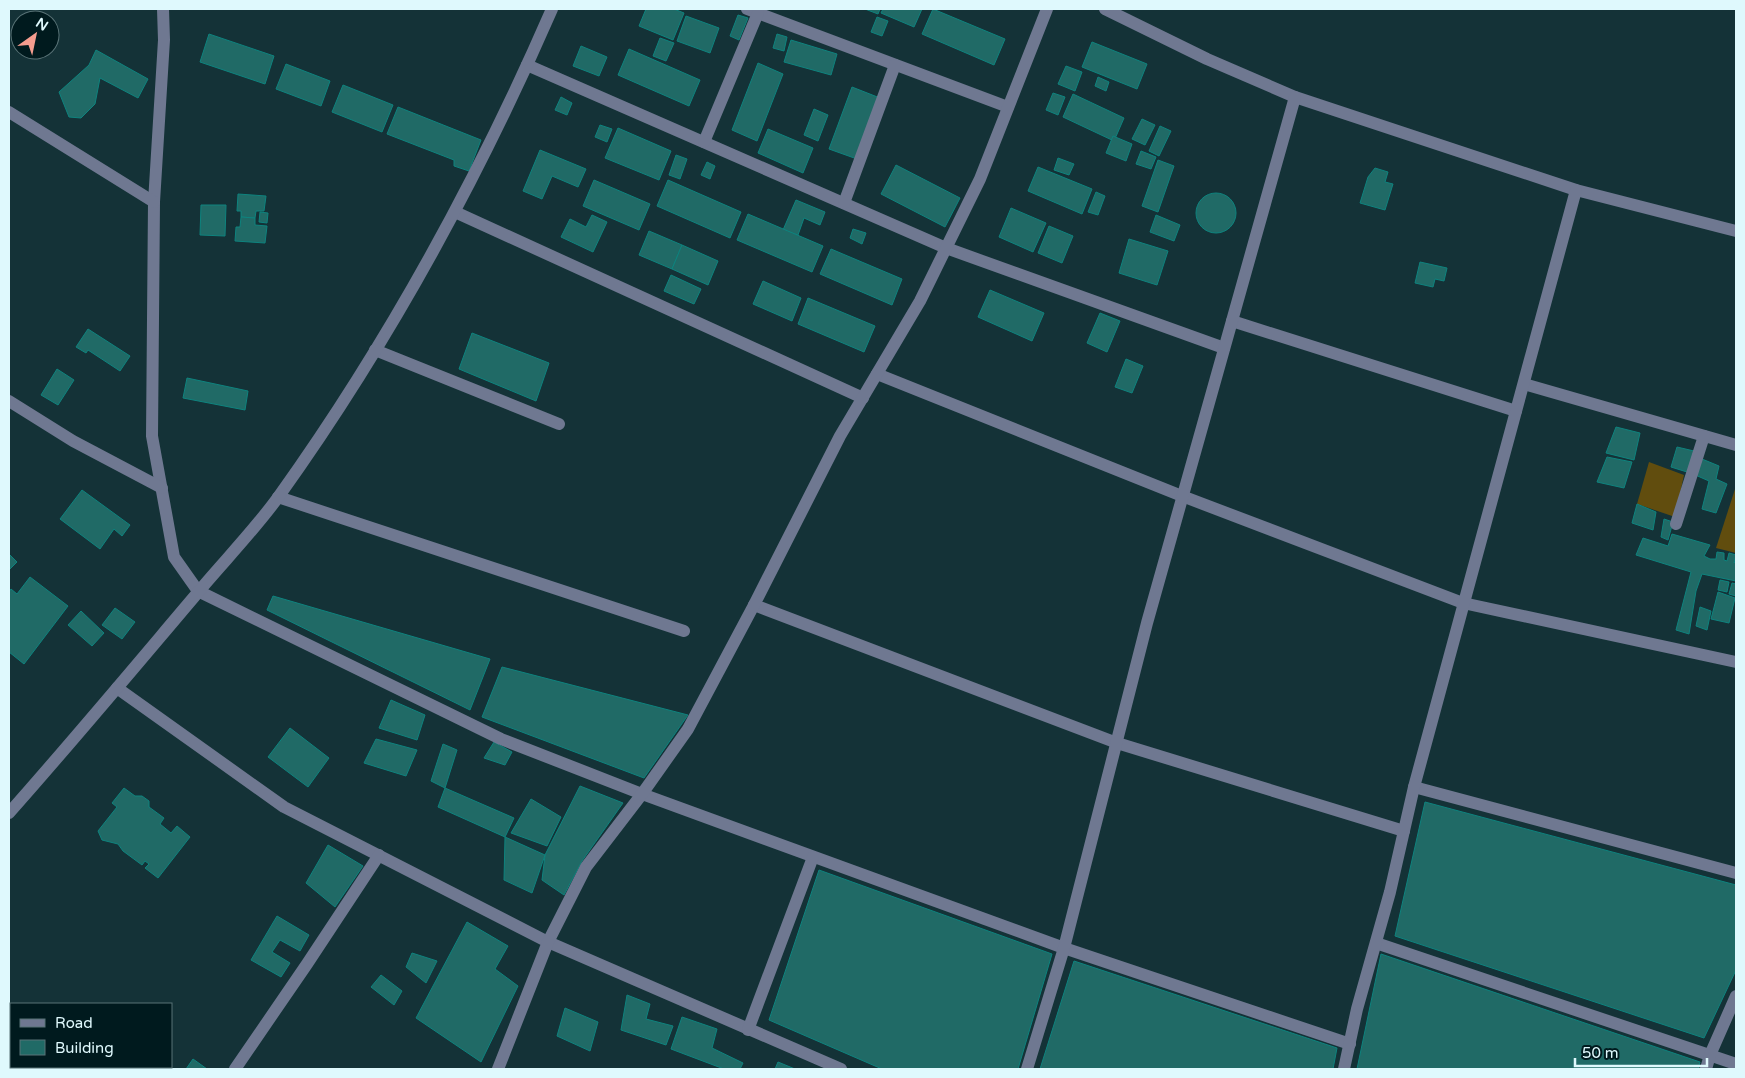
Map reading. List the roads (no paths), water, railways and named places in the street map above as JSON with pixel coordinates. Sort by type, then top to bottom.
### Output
[{"type":"street","points":[[163,9],[164,40],[154,202],[152,436],[174,557],[198,592],[501,739],[642,794],[1064,948],[1350,1044]]},
{"type":"street","points":[[9,813],[278,498],[375,350],[454,212],[527,65],[552,9]]},
{"type":"street","points":[[498,1069],[548,942],[586,868],[688,729],[754,606],[840,436],[920,301],[980,179],[1047,9]]},
{"type":"street","points":[[1105,9],[1207,59],[1295,97],[1576,190],[1736,231]]},
{"type":"street","points":[[704,142],[753,11],[1008,108]]},
{"type":"street","points":[[527,65],[946,248],[1224,348]]},
{"type":"street","points":[[844,203],[895,65]]},
{"type":"street","points":[[1027,1069],[1064,948],[1147,623],[1295,97]]},
{"type":"street","points":[[9,112],[154,202]]},
{"type":"street","points":[[1344,1069],[1414,787],[1576,190]]},
{"type":"street","points":[[454,212],[863,398]]},
{"type":"street","points":[[1232,321],[1516,411]]},
{"type":"street","points":[[375,350],[559,424]]},
{"type":"street","points":[[877,374],[1182,496],[1463,603],[1736,662]]},
{"type":"street","points":[[1524,384],[1736,445]]},
{"type":"street","points":[[9,401],[73,441],[162,488]]},
{"type":"street","points":[[1676,524],[1704,436]]},
{"type":"street","points":[[278,498],[684,631]]},
{"type":"street","points":[[754,606],[1117,744],[1404,831]]},
{"type":"street","points":[[116,688],[284,807],[548,942],[841,1069]]},
{"type":"street","points":[[1414,787],[1736,873]]},
{"type":"street","points":[[234,1069],[308,964],[379,855]]},
{"type":"street","points":[[748,1030],[813,856]]},
{"type":"street","points":[[1376,944],[1736,1064]]},
{"type":"street","points":[[1706,1069],[1710,1055],[1736,996]]}]
